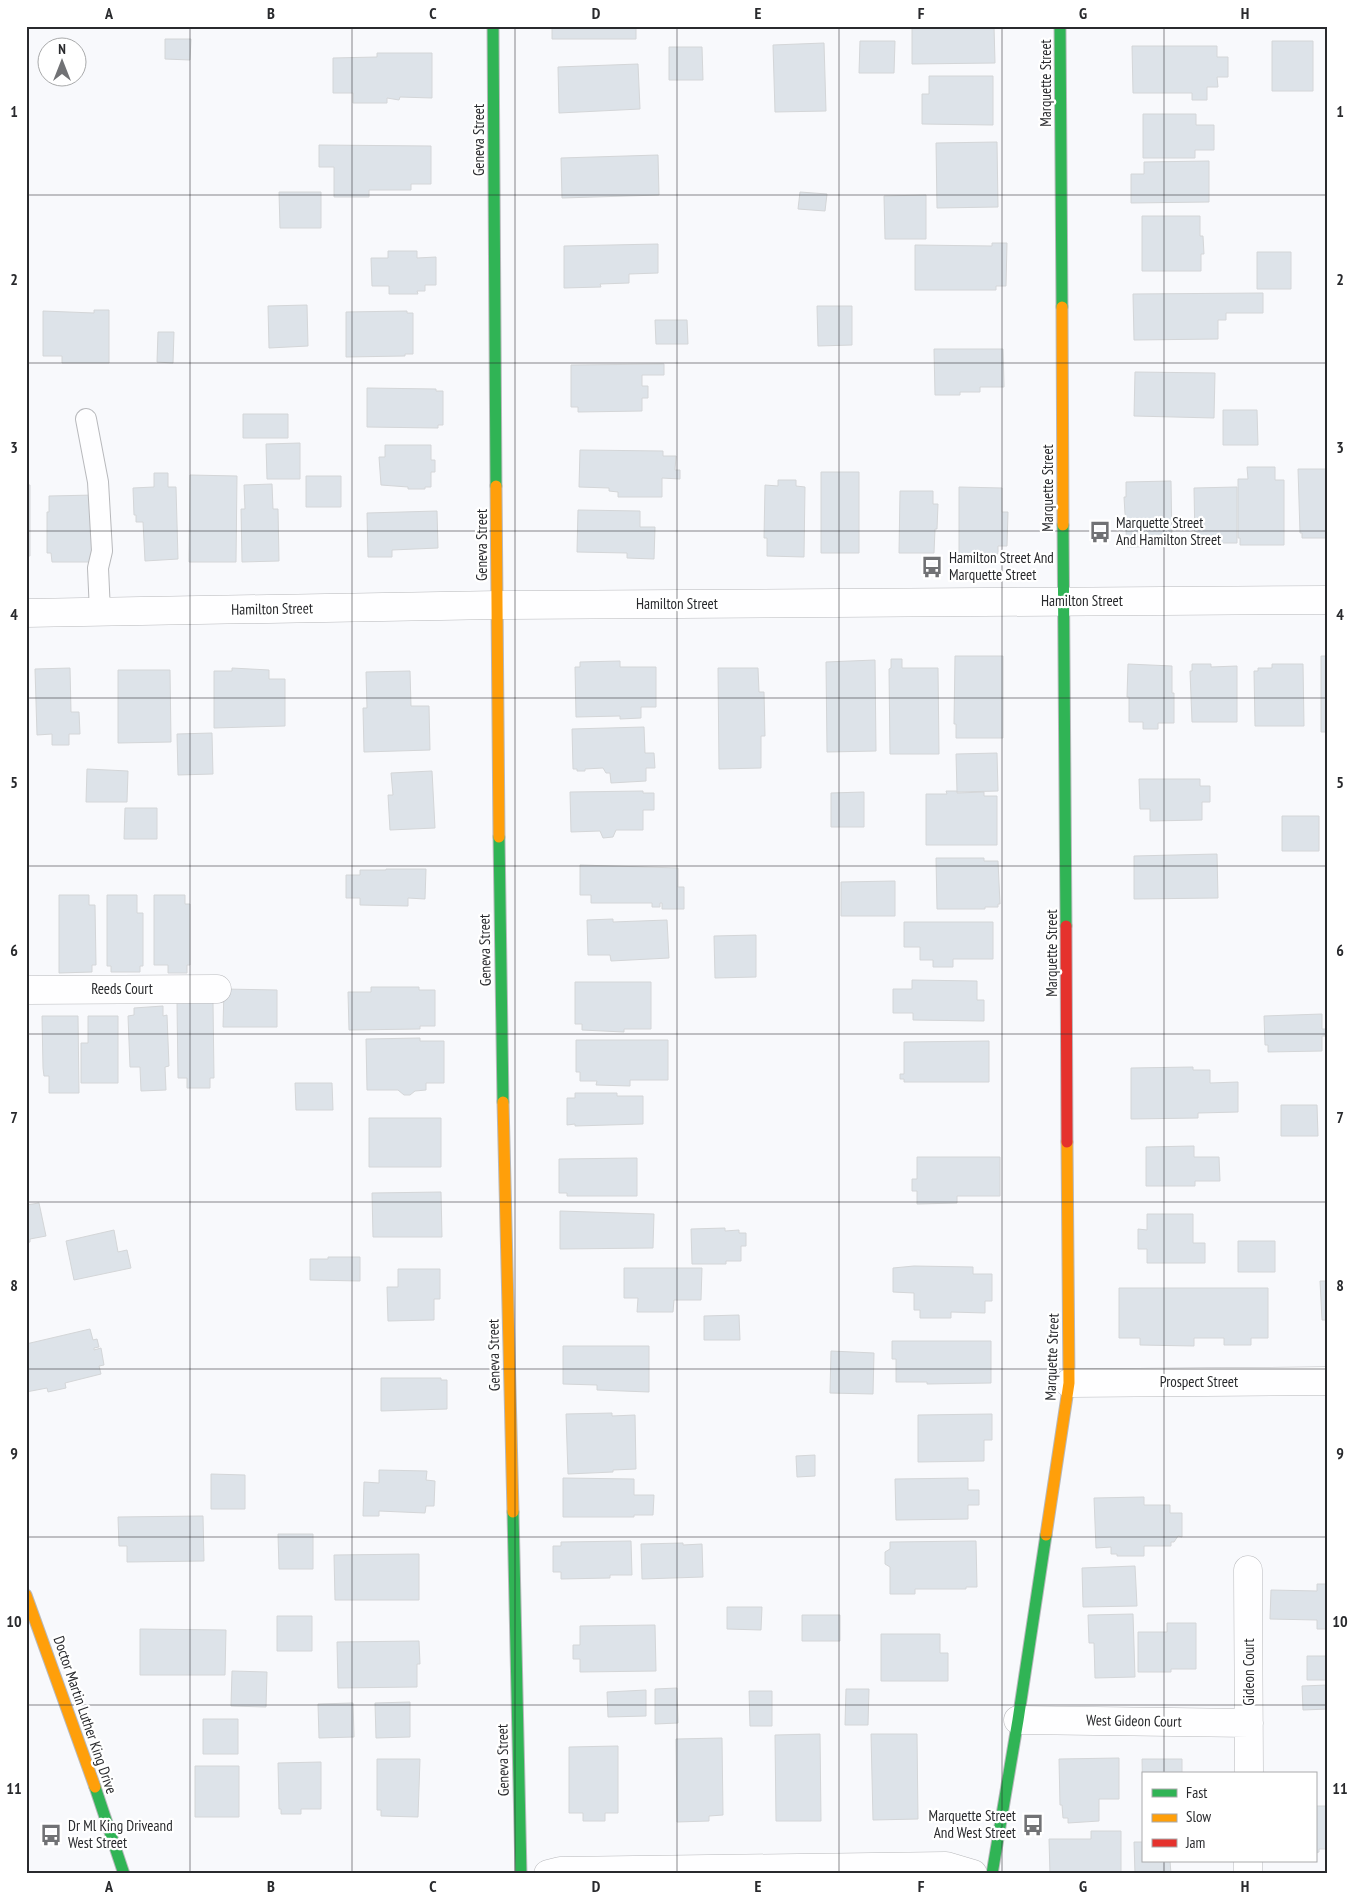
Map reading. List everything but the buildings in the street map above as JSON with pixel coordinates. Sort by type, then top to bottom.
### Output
[{"type":"street","name":"Geneva Street","points":[[493,26],[500,979],[521,1874]]},
{"type":"street","name":"Marquette Street","points":[[992,1874],[1018,1720],[1070,1383],[1060,26]]},
{"type":"street","name":"Hamilton Street","points":[[26,613],[498,605],[1328,600]]},
{"type":"street","name":"Reeds Court","points":[[26,990],[217,989]]},
{"type":"street","name":"Prospect Street","points":[[1070,1383],[1328,1381]]},
{"type":"street","name":"Gideon Court","points":[[1248,1570],[1249,1772]]},
{"type":"street","name":"Doctor Martin Luther King Drive","points":[[26,1595],[73,1723],[124,1874]]},
{"type":"street","name":"West Gideon Court","points":[[1018,1720],[1249,1723]]},
{"type":"street","points":[[548,1874],[560,1871],[946,1866],[974,1874]]},
{"type":"lane","points":[[86,419],[98,482],[102,551],[98,568],[100,612]]},
{"type":"traffic: fast","points":[[493,26],[496,486]]},
{"type":"traffic: fast","points":[[1060,26],[1062,307]]},
{"type":"traffic: fast","points":[[1063,525],[1066,926]]},
{"type":"traffic: fast","points":[[499,837],[503,1102]]},
{"type":"traffic: fast","points":[[513,1512],[521,1874]]},
{"type":"traffic: fast","points":[[992,1874],[1046,1535]]},
{"type":"traffic: fast","points":[[95,1787],[124,1874]]},
{"type":"traffic: slow","points":[[1062,307],[1063,525]]},
{"type":"traffic: slow","points":[[496,486],[499,837]]},
{"type":"traffic: slow","points":[[503,1102],[513,1512]]},
{"type":"traffic: slow","points":[[1046,1535],[1069,1383],[1067,1142]]},
{"type":"traffic: slow","points":[[26,1595],[95,1787]]},
{"type":"traffic: jam","points":[[1066,926],[1067,1142]]},
{"type":"place","name":"Marquette Street And Hamilton Street","points":[[1100,532]]},
{"type":"place","name":"Hamilton Street And Marquette Street","points":[[932,567]]},
{"type":"place","name":"Marquette Street And West Street","points":[[1033,1825]]},
{"type":"place","name":"Dr Ml King Driveand West Street","points":[[51,1835]]}]
